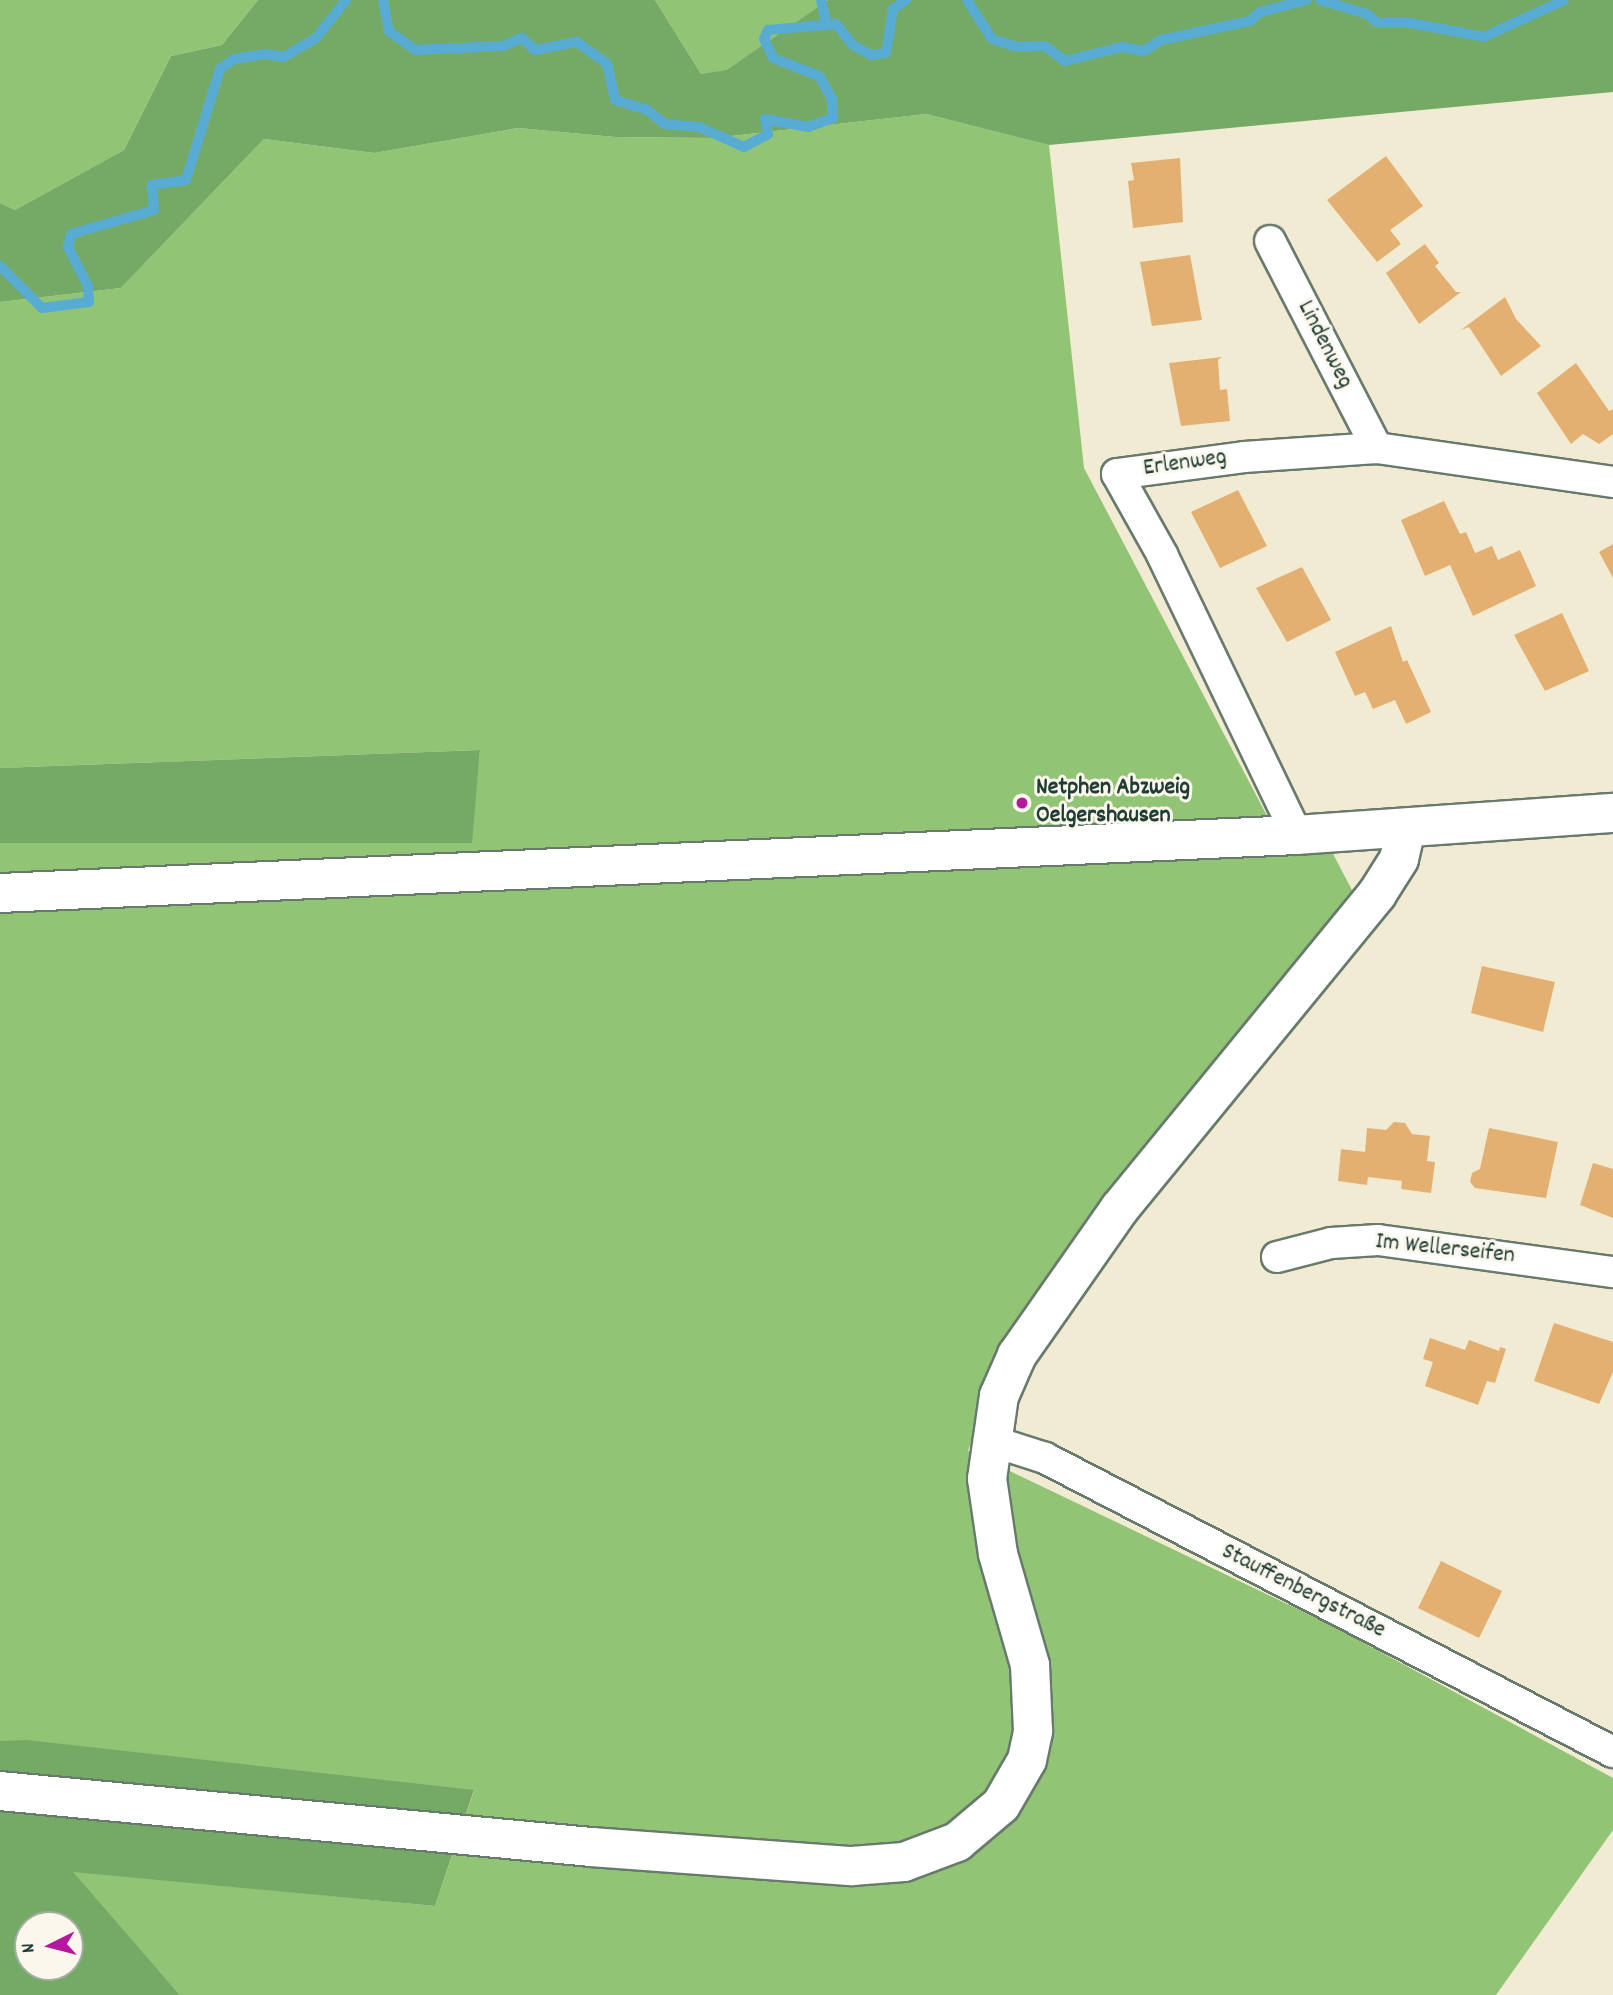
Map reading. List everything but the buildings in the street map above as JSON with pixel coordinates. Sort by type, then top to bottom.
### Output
[{"type":"main road","points":[[0,893],[1297,835],[1613,813]]},
{"type":"main road","points":[[0,1791],[746,1860],[852,1866],[904,1862],[933,1853],[982,1825],[1001,1805],[1027,1760],[1032,1731],[1030,1665],[989,1517],[989,1440],[1003,1386],[1040,1317],[1120,1208],[1335,946],[1389,876],[1404,844],[1406,828]]},
{"type":"street","name":"Lindenweg","points":[[1270,241],[1377,448]]},
{"type":"street","name":"Erlenweg","points":[[1297,835],[1163,556],[1117,474],[1244,457],[1377,448],[1613,482]]},
{"type":"street","name":"Im Wellerseifen","points":[[1277,1258],[1331,1244],[1378,1240],[1613,1272]]},
{"type":"street","name":"Stauffenbergstraße","points":[[989,1440],[1045,1458],[1613,1752]]},
{"type":"green space","points":[[0,0],[258,0],[222,45],[171,56],[124,150],[15,210],[0,203]]},
{"type":"green space","points":[[258,0],[655,0],[701,74],[727,70],[828,0],[1613,0],[1613,92],[1049,145],[926,114],[714,138],[615,137],[518,128],[374,153],[264,139],[121,288],[0,302],[0,203],[15,210],[124,150],[171,56],[222,45]]},
{"type":"green space","points":[[655,0],[828,0],[727,71],[701,74]]},
{"type":"green space","points":[[926,114],[1049,145],[1084,468],[1285,850],[1331,850],[1353,892],[1104,1214],[988,1394],[968,1451],[1329,1624],[1613,1778],[1613,1830],[1496,1995],[180,1995],[71,1871],[435,1906],[474,1791],[0,1741],[0,843],[471,843],[480,750],[0,768],[0,302],[121,288],[264,139],[374,153],[518,128],[615,137],[714,138]]},
{"type":"green space","points":[[480,750],[472,843],[0,843],[0,768]]},
{"type":"green space","points":[[27,1740],[474,1790],[435,1906],[73,1872],[180,1995],[0,1995],[0,1741]]},
{"type":"waterway","points":[[0,266],[42,308],[89,302],[88,286],[68,247],[71,234],[154,210],[152,185],[186,180],[220,69],[234,59],[265,54],[284,57],[316,38],[346,0]]},
{"type":"waterway","points":[[383,0],[389,31],[415,50],[503,46],[522,38],[535,50],[577,42],[607,64],[615,100],[647,110],[665,124],[699,127],[744,147],[768,134],[765,119],[808,127],[833,118],[832,99],[819,76],[773,58],[764,39],[768,30],[836,24],[853,45],[871,55],[886,53],[893,9],[906,0]]},
{"type":"waterway","points":[[821,0],[827,25]]},
{"type":"waterway","points":[[967,0],[992,39],[1017,47],[1045,46],[1065,61],[1122,47],[1144,51],[1161,40],[1250,21],[1260,12],[1306,0]]},
{"type":"waterway","points":[[1320,0],[1367,14],[1378,23],[1410,23],[1484,37],[1564,0]]},
{"type":"place","name":"Netphen Abzweig Oelgershausen","points":[[1022,803]]}]
